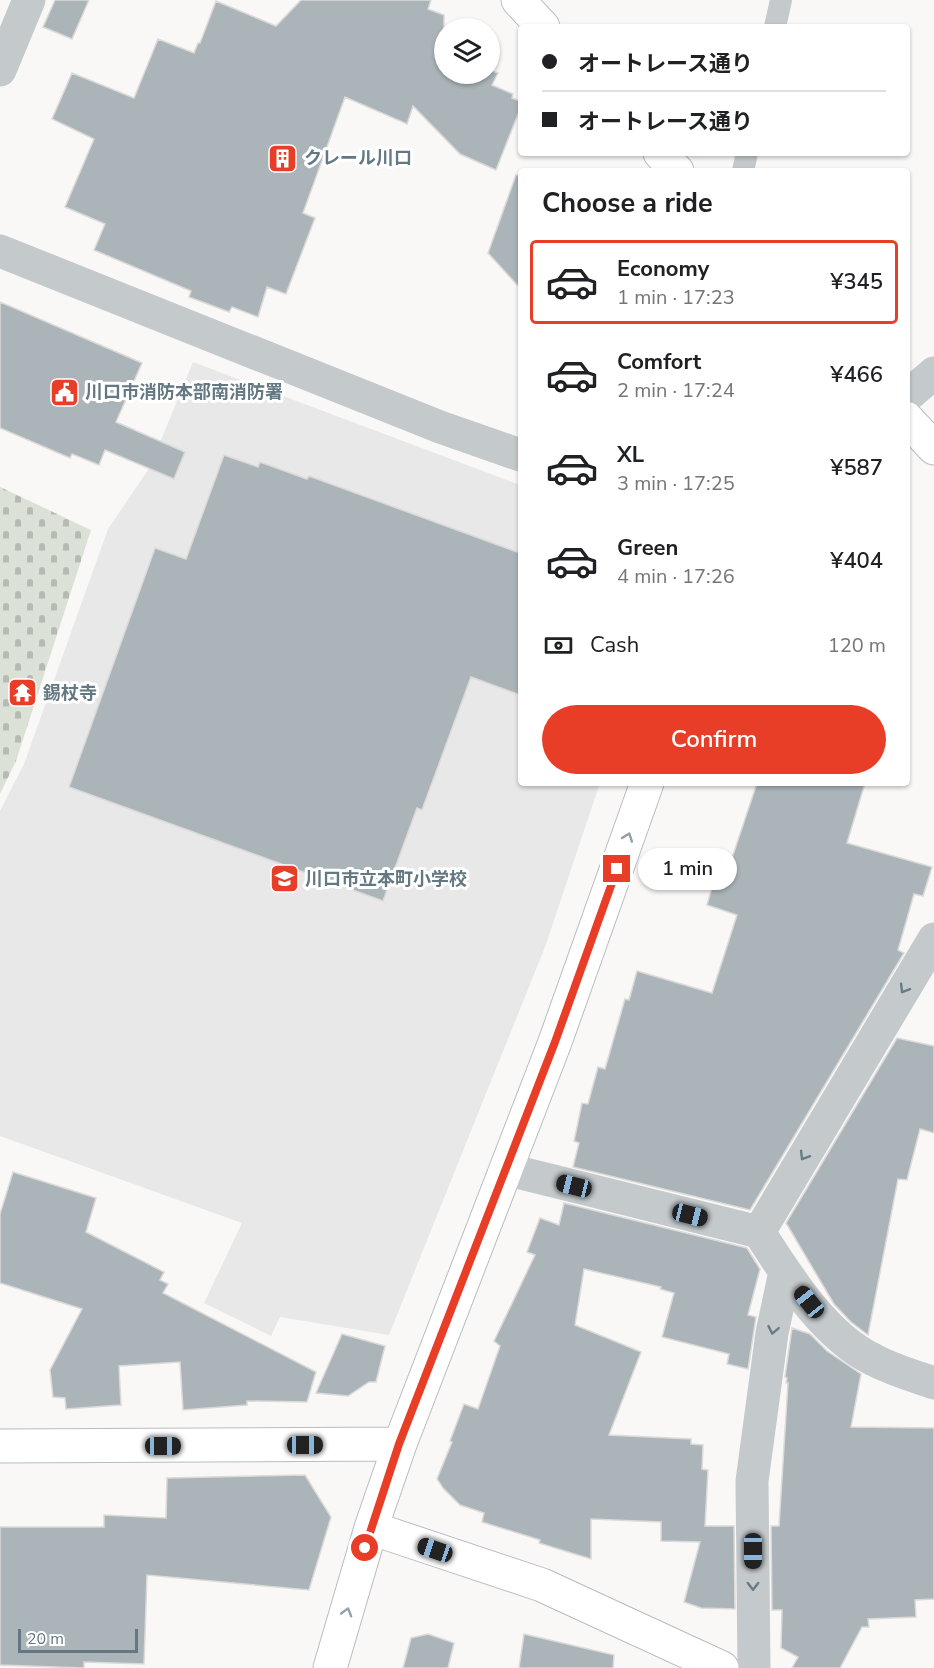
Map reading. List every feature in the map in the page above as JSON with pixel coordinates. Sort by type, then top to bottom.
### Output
[{"type":"street","points":[[0,70],[29,0]]},
{"type":"street","points":[[518,0],[540,24]]},
{"type":"street","points":[[663,156],[674,168]]},
{"type":"street","points":[[0,251],[440,427],[518,454]]},
{"type":"street","points":[[910,394],[934,373]]},
{"type":"street","points":[[910,422],[934,448]]},
{"type":"street","points":[[330,1668],[371,1528],[399,1444],[555,1042],[646,786]]},
{"type":"street","points":[[759,1232],[934,939]]},
{"type":"street","points":[[505,1169],[759,1232],[785,1272],[832,1331],[873,1360],[934,1383]]},
{"type":"street","points":[[754,1668],[752,1481],[772,1332],[785,1272]]},
{"type":"street","points":[[0,1446],[399,1444]]},
{"type":"street","points":[[371,1528],[542,1585],[722,1668]]},
{"type":"lane","points":[[776,24],[782,0]]},
{"type":"shaded area","name":"川口市立本町小学校","points":[[193,362],[518,484],[518,786],[599,786],[545,947],[389,1335],[280,1317],[271,1336],[204,1303],[242,1223],[0,1136],[0,811],[24,764],[108,529],[150,467]]},
{"type":"green space","name":"錫杖寺","points":[[0,487],[91,530],[16,761],[0,794]]},
{"type":"building","points":[[55,0],[89,0],[72,39],[43,27]]},
{"type":"building","points":[[301,0],[431,0],[428,9],[444,15],[444,18],[434,18],[434,84],[492,84],[513,94],[512,98],[518,100],[518,114],[496,170],[460,154],[413,106],[407,124],[345,97],[303,213],[315,218],[286,294],[267,287],[258,317],[232,307],[229,312],[189,297],[191,291],[94,250],[105,224],[65,207],[94,139],[52,119],[72,73],[134,98],[158,39],[194,53],[216,1],[276,26]]},
{"type":"building","points":[[516,175],[518,176],[518,286],[488,253]]},
{"type":"building","name":"川口市消防本部南消防署","points":[[0,302],[142,363],[116,422],[185,452],[174,479],[105,450],[99,465],[72,454],[70,458],[0,428]]},
{"type":"building","points":[[224,455],[258,467],[260,462],[307,479],[309,476],[518,552],[518,694],[471,677],[422,810],[417,808],[383,901],[69,787],[155,548],[186,559]]},
{"type":"building","points":[[756,786],[864,786],[847,843],[932,867],[923,896],[914,894],[898,950],[904,953],[750,1210],[573,1167],[579,1143],[574,1141],[582,1103],[588,1104],[598,1067],[605,1069],[625,999],[629,1000],[637,971],[712,993],[737,915],[707,905],[719,863],[729,867]]},
{"type":"building","points":[[897,1038],[934,1046],[934,1133],[920,1129],[907,1180],[898,1179],[868,1335],[851,1322],[834,1304],[786,1223]]},
{"type":"building","points":[[13,1172],[96,1198],[86,1232],[164,1272],[160,1280],[168,1284],[163,1293],[316,1372],[307,1402],[247,1401],[247,1405],[183,1410],[180,1362],[119,1366],[121,1405],[66,1409],[65,1398],[53,1397],[50,1370],[82,1309],[0,1283],[0,1214]]},
{"type":"building","points":[[564,1203],[747,1248],[760,1269],[748,1315],[756,1317],[748,1369],[727,1364],[729,1354],[662,1337],[674,1293],[660,1289],[661,1287],[584,1269],[575,1325],[641,1352],[609,1435],[691,1439],[691,1444],[703,1445],[702,1469],[708,1470],[705,1526],[734,1526],[735,1609],[701,1608],[684,1602],[700,1542],[661,1541],[661,1522],[591,1519],[591,1559],[482,1522],[484,1513],[460,1505],[437,1479],[464,1404],[478,1409],[500,1346],[494,1341],[535,1255],[527,1252],[540,1218],[559,1225]]},
{"type":"building","points":[[792,1328],[810,1334],[827,1351],[861,1374],[851,1427],[934,1428],[934,1599],[915,1600],[916,1617],[868,1619],[869,1627],[862,1627],[840,1668],[792,1668],[798,1657],[781,1648],[782,1610],[772,1610],[771,1526],[779,1526],[788,1383],[785,1377]]},
{"type":"building","points":[[342,1334],[385,1346],[376,1382],[369,1382],[348,1396],[316,1393]]},
{"type":"building","points":[[305,1475],[331,1517],[309,1590],[147,1575],[144,1664],[84,1662],[84,1668],[0,1665],[0,1527],[104,1527],[104,1515],[166,1518],[167,1478]]},
{"type":"building","points":[[428,1634],[454,1643],[448,1668],[403,1668],[411,1638]]},
{"type":"building","points":[[524,1634],[614,1655],[613,1668],[519,1668]]},
{"type":"place","name":"クレール川口","points":[[283,158]]},
{"type":"place","name":"川口市消防本部南消防署","points":[[64,392]]},
{"type":"place","name":"錫杖寺","points":[[22,693]]},
{"type":"place","name":"川口市立本町小学校","points":[[284,879]]},
{"type":"route","points":[[365,1548],[399,1444],[555,1042],[617,869]]}]
